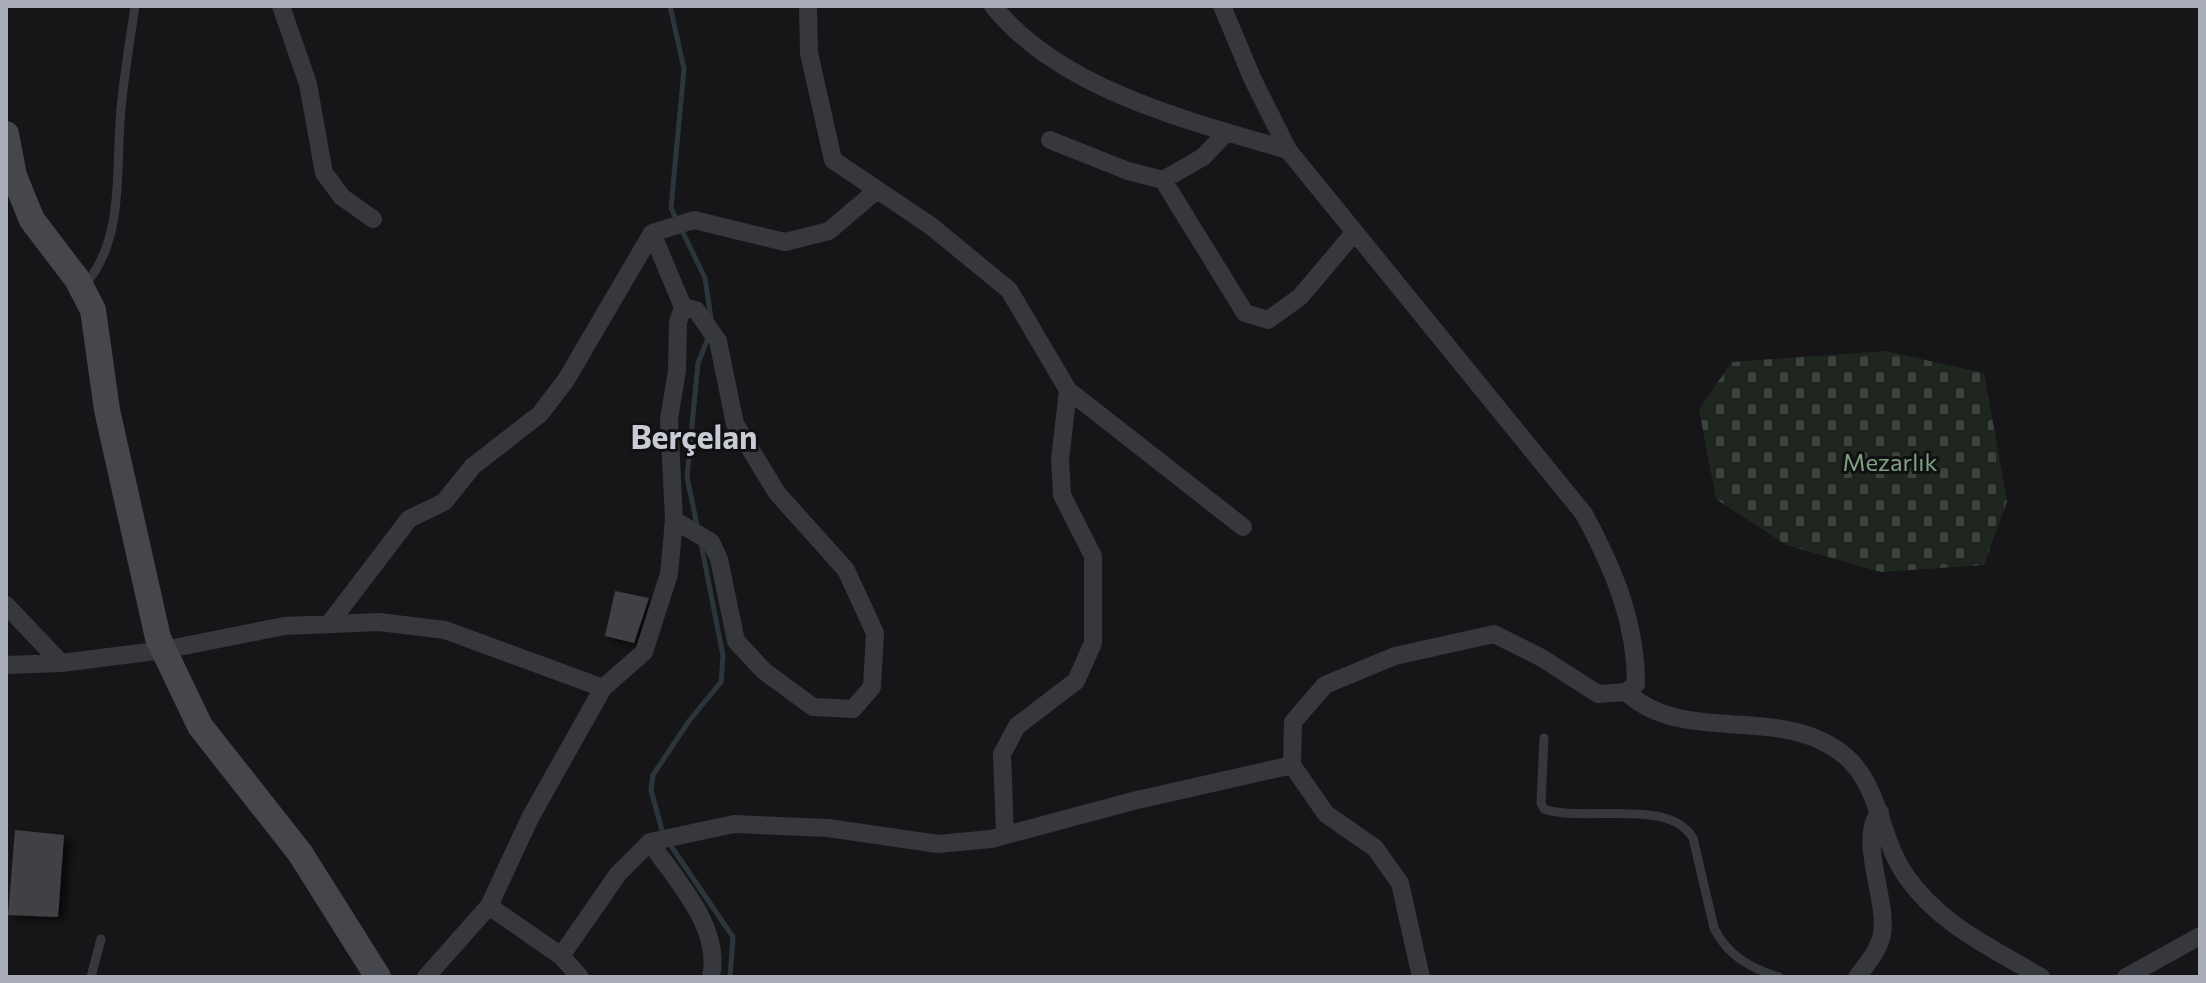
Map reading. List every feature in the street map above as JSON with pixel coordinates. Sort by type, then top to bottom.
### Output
[{"type":"main road","points":[[6,134],[14,176],[32,220],[82,289],[93,310],[107,410],[164,650],[200,726],[300,853],[378,977]]},
{"type":"street","points":[[281,6],[308,84],[324,173],[342,197],[373,219]]},
{"type":"street","points":[[808,6],[809,53],[833,160],[931,226],[1009,290],[1068,390],[1243,527]]},
{"type":"street","points":[[993,6],[1060,66],[1171,115],[1288,150]]},
{"type":"street","points":[[1222,6],[1253,80],[1288,150],[1584,514],[1616,575],[1636,651],[1636,684],[1626,692],[1598,694],[1542,658],[1494,634],[1395,656],[1325,685],[1293,722],[1292,765],[1326,814],[1375,848],[1400,883],[1421,977]]},
{"type":"street","points":[[1163,180],[1203,157],[1227,132]]},
{"type":"street","points":[[1050,140],[1128,171],[1163,180],[1245,313],[1268,320],[1300,297],[1354,233]]},
{"type":"street","points":[[329,624],[409,519],[444,502],[473,466],[540,414],[566,380],[652,233],[694,220],[785,242],[829,231],[877,190]]},
{"type":"street","points":[[426,977],[489,906],[530,818],[603,688],[644,652],[669,574],[674,520],[669,419],[677,371],[678,322],[683,307],[652,233]]},
{"type":"street","points":[[674,520],[711,542],[719,559],[736,641],[764,671],[813,707],[853,709],[872,687],[875,633],[846,570],[777,493],[735,424],[718,341],[696,310],[683,307]]},
{"type":"street","points":[[1005,835],[1002,754],[1017,726],[1076,681],[1093,643],[1093,556],[1062,495],[1060,460],[1068,390]]},
{"type":"street","points":[[6,605],[61,663]]},
{"type":"street","points":[[6,665],[61,663],[164,650],[284,626],[379,622],[445,630],[603,688]]},
{"type":"street","points":[[1626,692],[1657,714],[1784,729],[1817,738],[1843,754],[1862,773],[1880,812],[1895,858],[1928,902],[1961,929],[2041,977]]},
{"type":"street","points":[[561,956],[618,874],[650,842],[734,824],[828,828],[938,844],[1005,835],[1133,801],[1292,765]]},
{"type":"street","points":[[1857,977],[1876,950],[1882,930],[1872,832],[1880,812]]},
{"type":"street","points":[[650,842],[704,922],[715,961],[711,977]]},
{"type":"street","points":[[489,906],[561,956],[580,977]]},
{"type":"street","points":[[2126,977],[2200,936]]},
{"type":"lane","points":[[82,289],[101,260],[115,214],[121,108],[135,6]]},
{"type":"lane","points":[[1544,738],[1541,803],[1544,809],[1630,814],[1686,825],[1693,838],[1714,928],[1720,939],[1747,966],[1779,977]]},
{"type":"lane","points":[[91,977],[101,939]]},
{"type":"green space","name":"Mezarlık","points":[[1885,351],[1984,373],[2007,501],[1984,565],[1881,572],[1786,545],[1716,499],[1699,409],[1732,362]]},
{"type":"building","points":[[615,591],[649,598],[634,643],[605,636]]},
{"type":"building","points":[[15,830],[64,835],[58,917],[8,915]]},
{"type":"waterway","points":[[670,6],[684,69],[671,208],[705,278],[711,318]]},
{"type":"waterway","points":[[698,530],[687,477],[698,363],[709,336]]},
{"type":"waterway","points":[[663,834],[651,790],[653,775],[689,721],[721,682],[723,656],[701,543]]},
{"type":"waterway","points":[[669,843],[733,937],[730,977]]},
{"type":"district","name":"Berçelan","points":[[694,438]]}]
